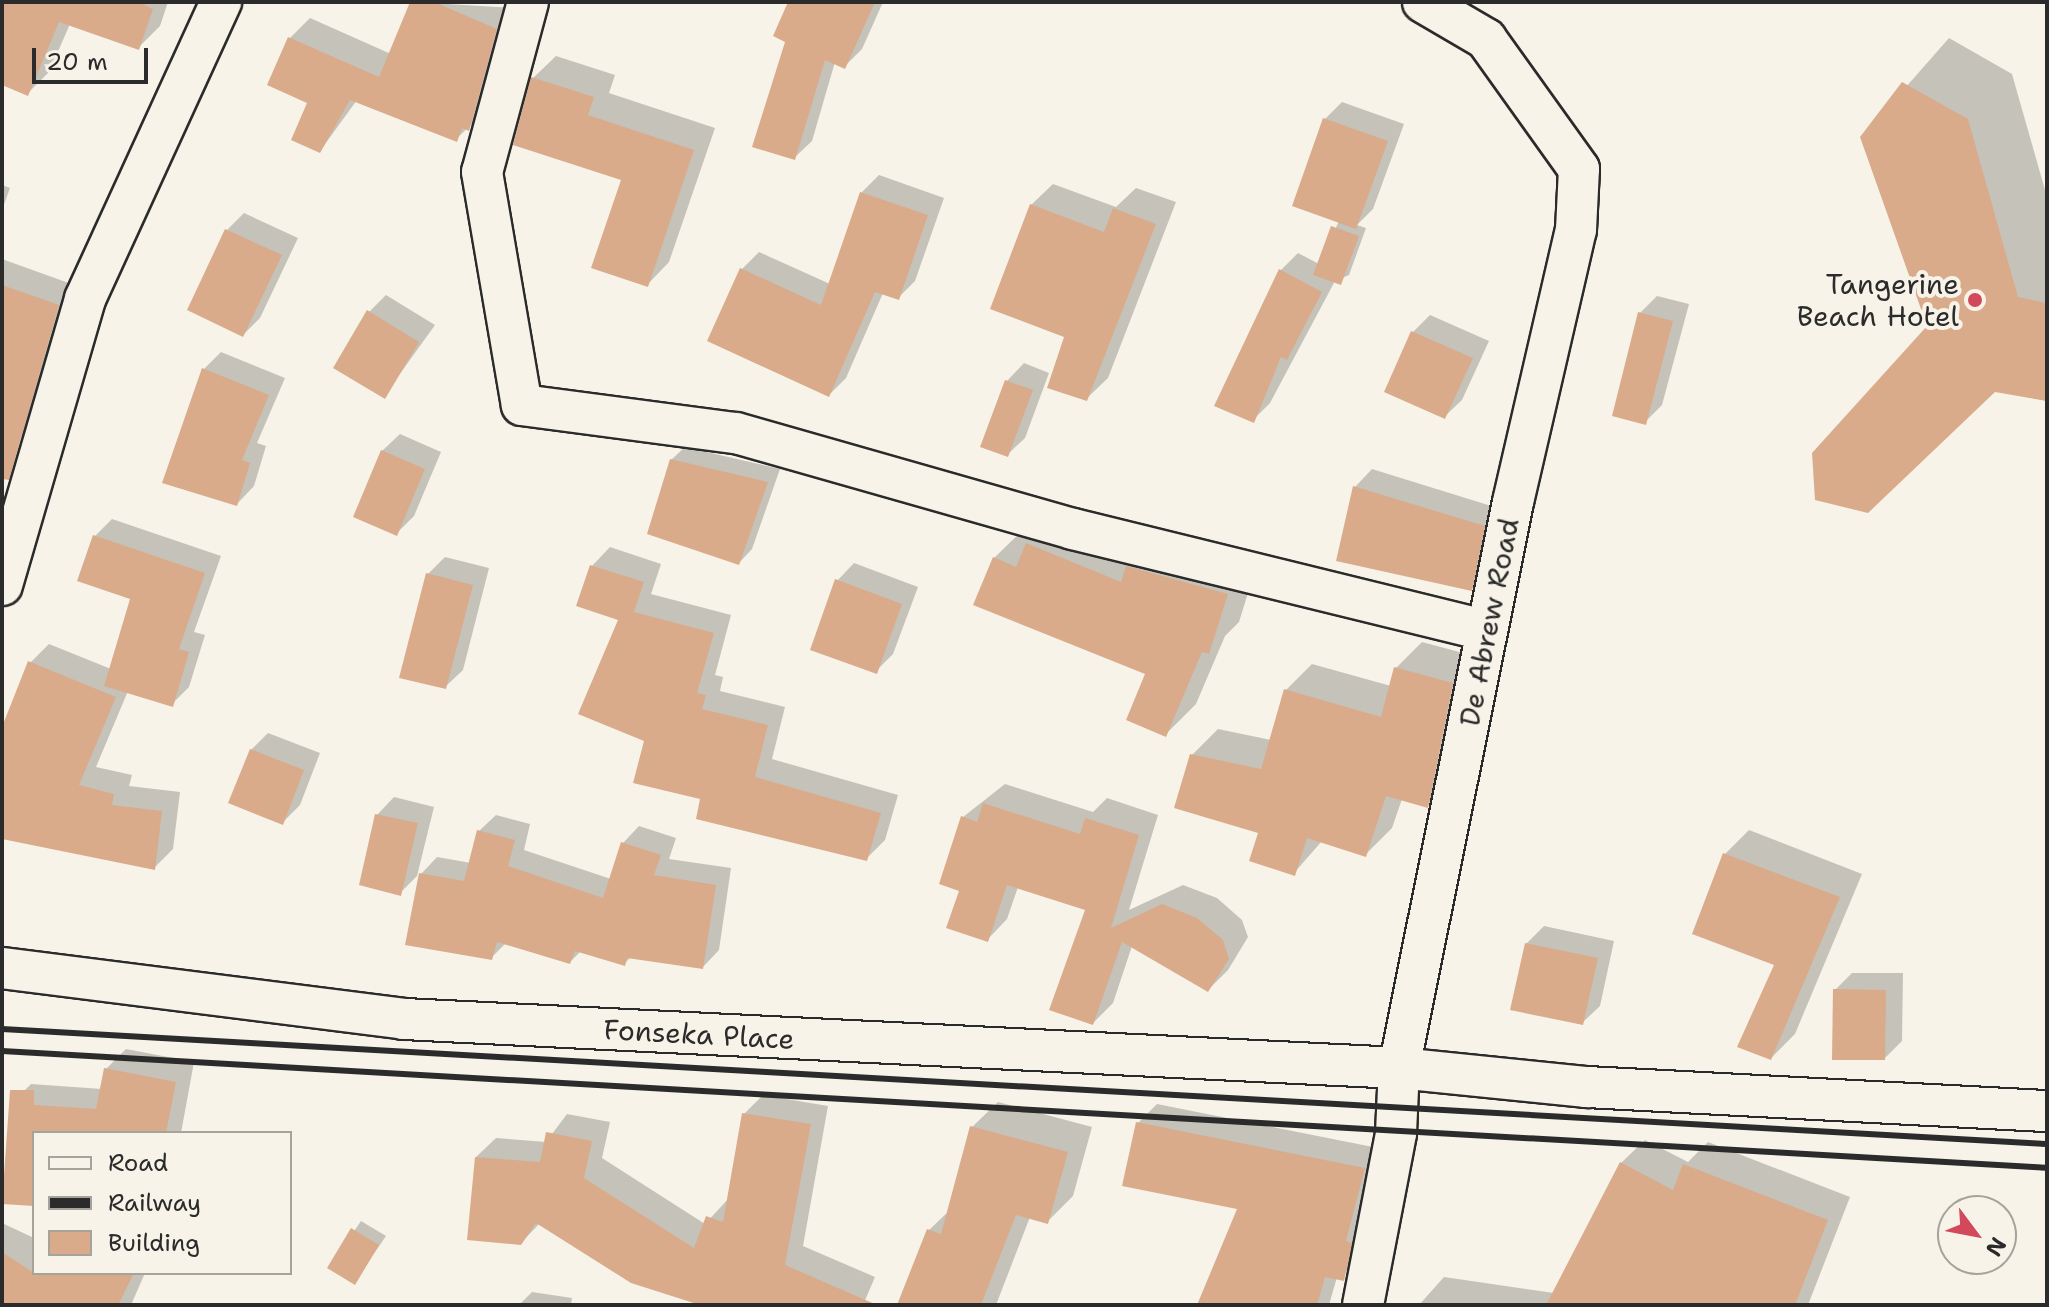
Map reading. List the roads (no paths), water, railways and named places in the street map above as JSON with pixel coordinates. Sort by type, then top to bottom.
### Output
[{"type":"street","points":[[2,585],[85,299],[221,2]]},
{"type":"street","points":[[528,2],[482,172],[522,405],[736,433],[1073,529],[1487,631]]},
{"type":"street","name":"De Abrew Road","points":[[1363,1305],[1396,1133],[1399,1068],[1487,631],[1576,230],[1579,169],[1486,39],[1423,2]]},
{"type":"street","name":"Fonseka Place","points":[[2,968],[404,1019],[1399,1068],[1587,1087],[2047,1111]]},
{"type":"railway","points":[[2,1029],[2047,1144]]},
{"type":"railway","points":[[2,1051],[2047,1168]]},
{"type":"place","name":"Tangerine Beach Hotel","points":[[1975,300]]}]
